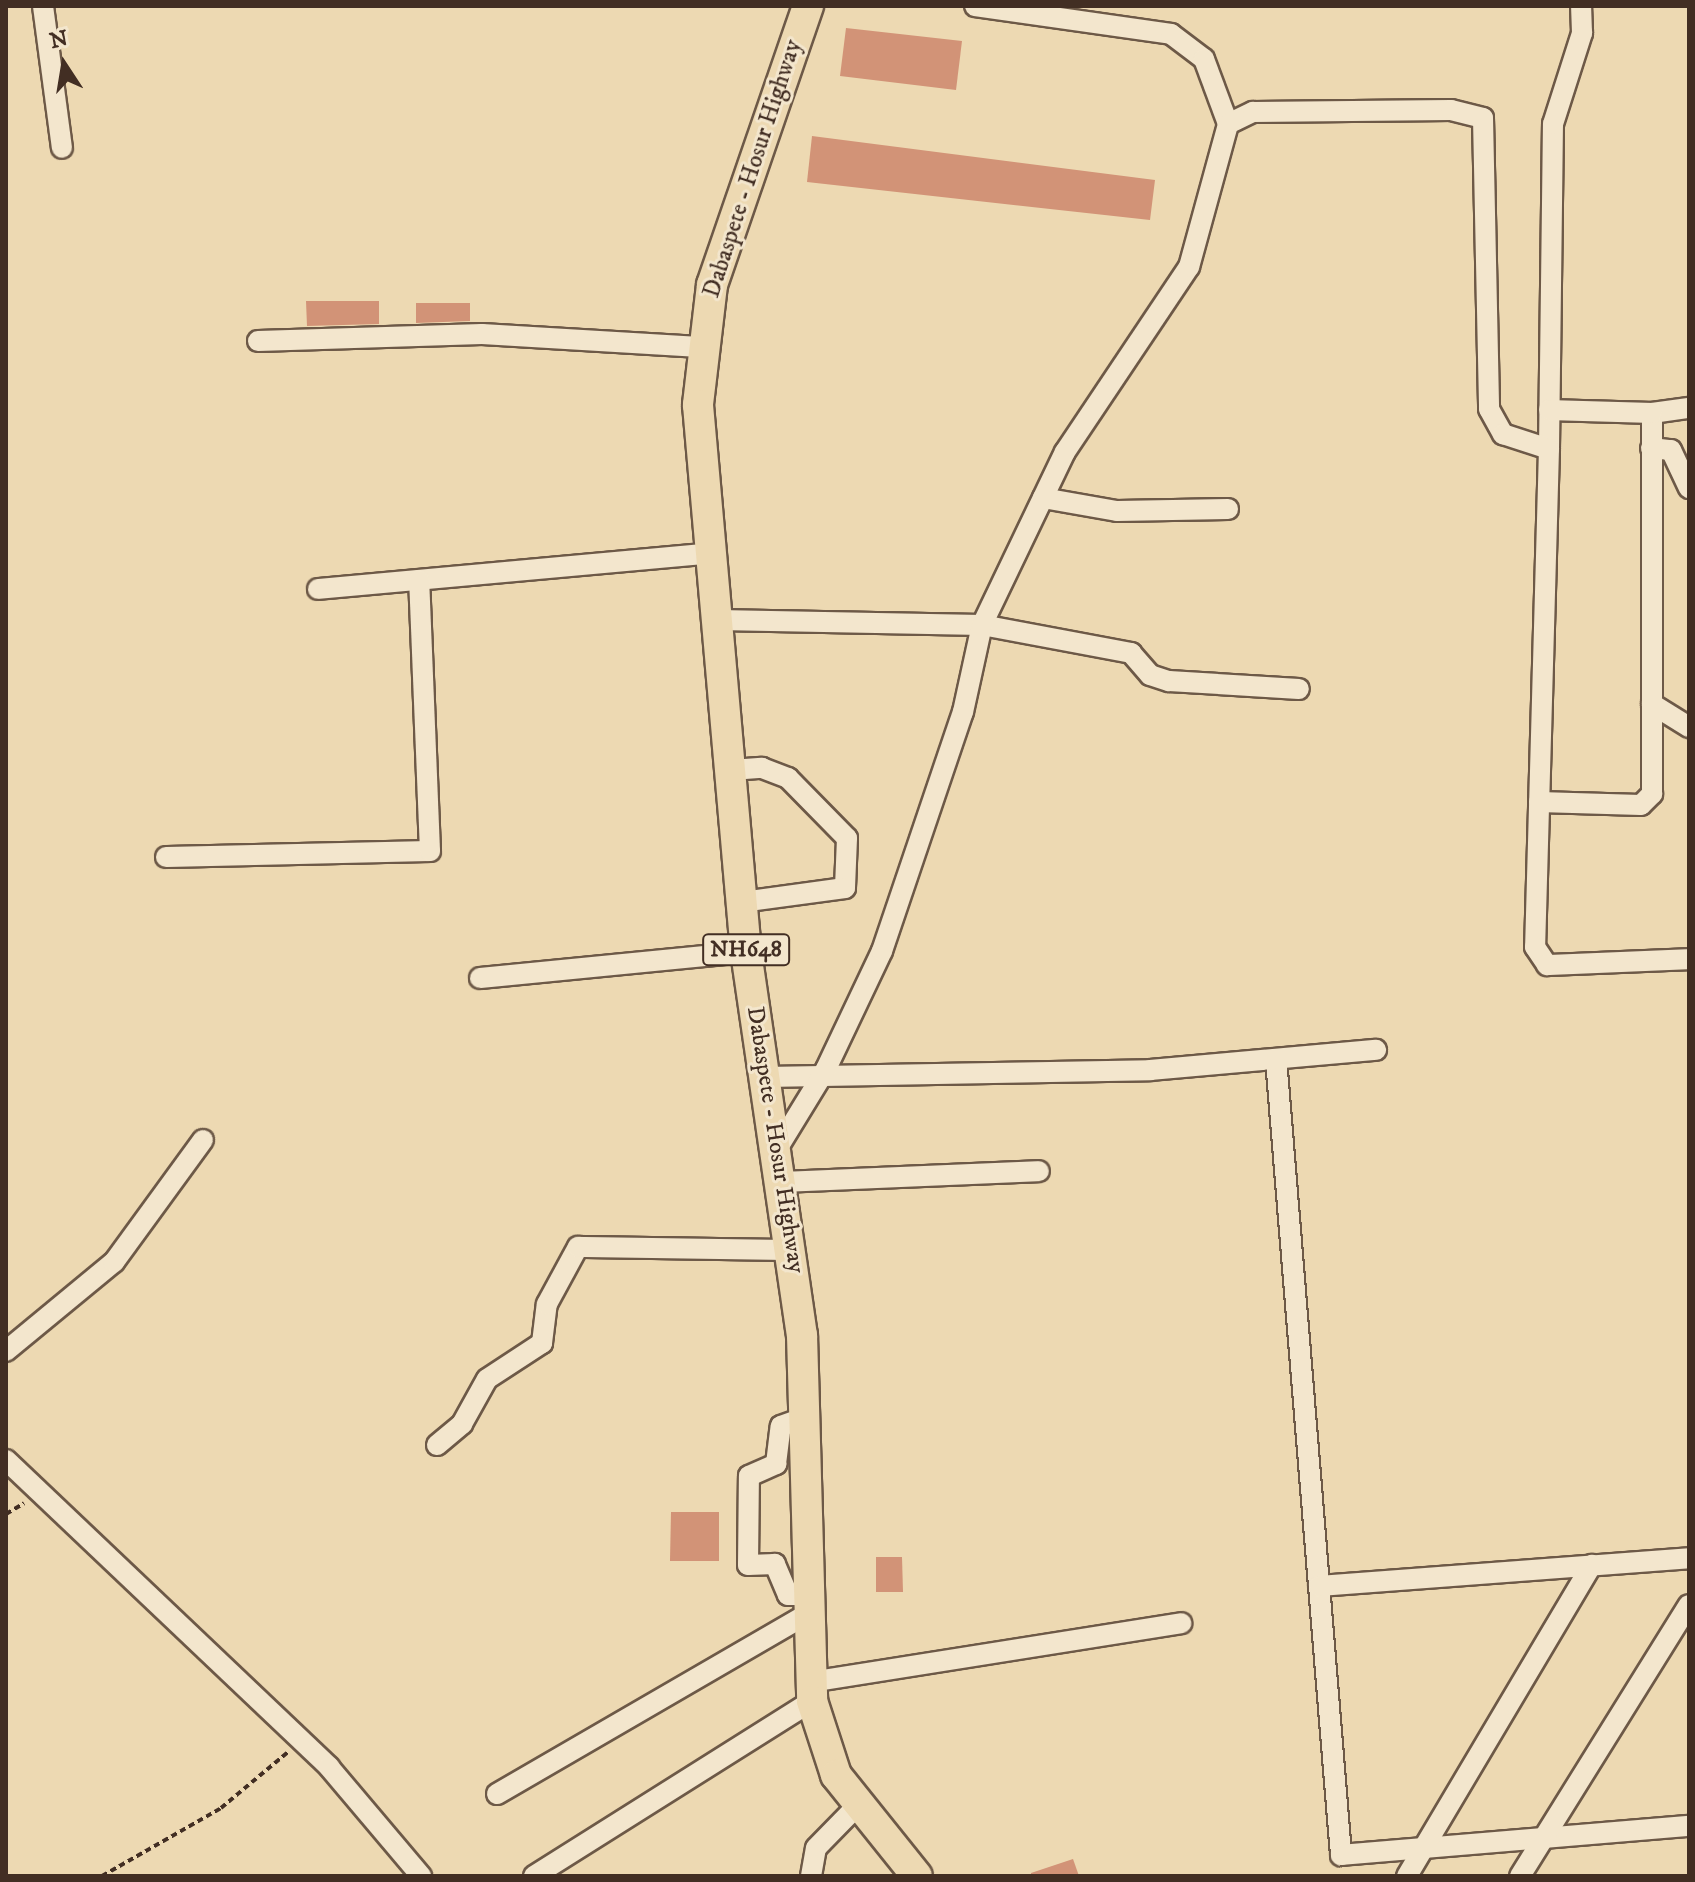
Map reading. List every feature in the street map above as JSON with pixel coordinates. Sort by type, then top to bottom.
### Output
[{"type":"highway","name":"Dabaspete - Hosur Highway","points":[[808,6],[712,285],[700,347],[712,553],[746,952],[793,1250],[808,1416],[807,1604],[811,1691],[836,1775],[856,1807],[917,1876]]},
{"type":"street","points":[[43,6],[62,148]]},
{"type":"street","points":[[777,1149],[826,1069],[882,951],[963,712],[982,625],[1065,452],[1189,267],[1228,124],[1204,59],[1171,34],[975,6]]},
{"type":"street","points":[[1581,6],[1582,33],[1553,124],[1549,449],[1539,802],[1539,958],[1547,965],[1689,959]]},
{"type":"street","points":[[1228,124],[1292,107],[1351,113],[1460,110],[1483,118],[1489,409],[1503,434],[1549,449]]},
{"type":"street","points":[[258,341],[482,334],[700,347]]},
{"type":"street","points":[[1549,410],[1652,413],[1689,408]]},
{"type":"street","points":[[1539,802],[1648,801],[1652,704],[1652,413]]},
{"type":"street","points":[[1651,448],[1671,450],[1689,488]]},
{"type":"street","points":[[1043,498],[1117,511],[1228,509]]},
{"type":"street","points":[[318,589],[712,553]]},
{"type":"street","points":[[166,857],[430,851],[419,580]]},
{"type":"street","points":[[718,620],[982,625],[1131,653],[1150,675],[1169,681],[1299,689]]},
{"type":"street","points":[[1652,704],[1689,727]]},
{"type":"street","points":[[731,770],[762,768],[788,778],[847,838],[849,881],[836,893],[741,902]]},
{"type":"street","points":[[480,978],[746,952]]},
{"type":"street","points":[[765,1077],[1150,1070],[1376,1050]]},
{"type":"street","points":[[1276,1059],[1341,1855],[1689,1826]]},
{"type":"street","points":[[6,1351],[114,1262],[203,1140]]},
{"type":"street","points":[[780,1182],[1039,1171]]},
{"type":"street","points":[[437,1445],[462,1424],[487,1379],[542,1343],[547,1304],[578,1247],[793,1250]]},
{"type":"street","points":[[807,1604],[788,1595],[775,1564],[748,1565],[749,1476],[776,1464],[781,1426],[808,1416]]},
{"type":"street","points":[[6,1460],[329,1767],[421,1876]]},
{"type":"street","points":[[1319,1586],[1689,1558]]},
{"type":"street","points":[[1407,1876],[1592,1565]]},
{"type":"street","points":[[497,1794],[807,1604]]},
{"type":"street","points":[[1520,1876],[1689,1605]]},
{"type":"street","points":[[534,1876],[811,1691],[1181,1623]]},
{"type":"street","points":[[811,1876],[816,1848],[856,1807]]},
{"type":"path","points":[[102,1876],[251,1787],[301,1740]]},
{"type":"building","points":[[846,28],[962,41],[956,90],[840,76]]},
{"type":"building","points":[[812,136],[1155,180],[1150,220],[807,182]]},
{"type":"building","points":[[306,301],[379,301],[379,324],[307,326]]},
{"type":"building","points":[[416,303],[470,303],[470,321],[416,323]]},
{"type":"building","points":[[671,1512],[719,1512],[719,1561],[670,1561]]},
{"type":"building","points":[[876,1557],[902,1557],[903,1592],[876,1592]]},
{"type":"building","points":[[1073,1859],[1079,1876],[1031,1876],[1031,1873]]}]
